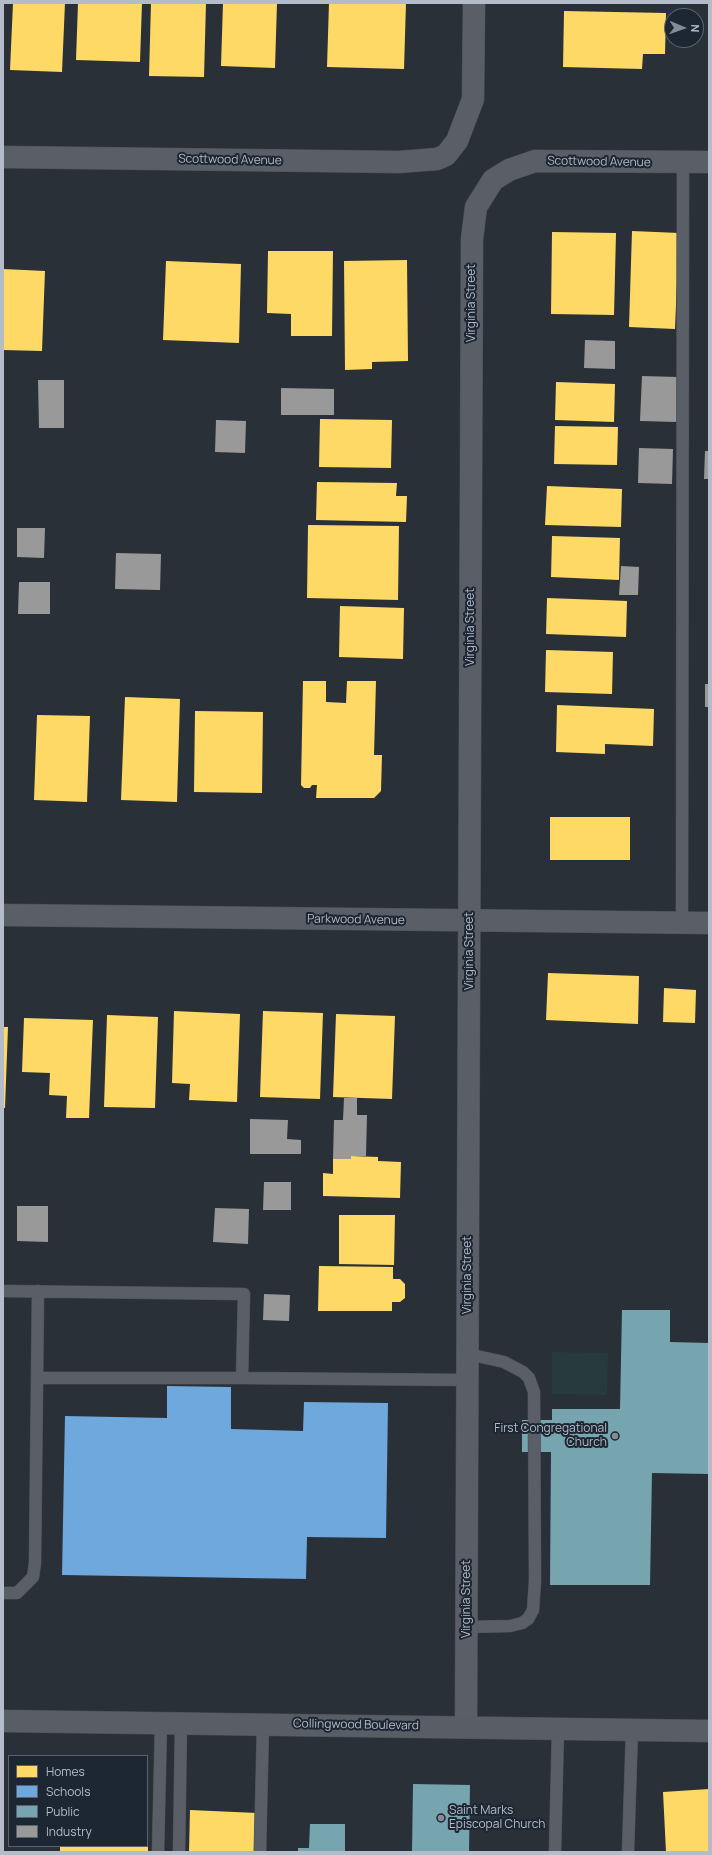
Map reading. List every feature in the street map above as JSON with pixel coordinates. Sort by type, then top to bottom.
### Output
[{"type":"main road","name":"Collingwood Boulevard","points":[[3,1721],[709,1731]]},
{"type":"street","name":"Scottwood Avenue","points":[[3,157],[399,162],[437,159],[446,155],[457,141],[473,99],[474,3]]},
{"type":"street","name":"Scottwood Avenue","points":[[493,180],[509,170],[535,161],[709,162]]},
{"type":"street","name":"Virginia Street","points":[[466,1727],[472,239],[476,207],[493,180]]},
{"type":"street","name":"Parkwood Avenue","points":[[3,915],[709,923]]},
{"type":"lane","points":[[682,923],[683,162]]},
{"type":"lane","points":[[3,1291],[244,1294],[242,1378]]},
{"type":"lane","points":[[3,1593],[17,1593],[33,1577],[38,1291]]},
{"type":"lane","points":[[466,1627],[510,1626],[522,1623],[528,1619],[533,1610],[535,1581],[534,1392],[529,1378],[523,1372],[504,1362],[468,1354]]},
{"type":"lane","points":[[37,1378],[468,1380]]},
{"type":"lane","points":[[158,1852],[171,1723]]},
{"type":"lane","points":[[171,1723],[179,1852]]},
{"type":"lane","points":[[260,1852],[262,1724]]},
{"type":"lane","points":[[555,1852],[558,1728]]},
{"type":"lane","points":[[628,1852],[632,1729]]},
{"type":"green space","points":[[552,1352],[608,1353],[607,1395],[552,1394]]},
{"type":"building: Homes","points":[[13,3],[65,3],[62,72],[10,70]]},
{"type":"building: Homes","points":[[78,3],[142,3],[140,62],[76,60]]},
{"type":"building: Homes","points":[[151,3],[206,3],[204,77],[149,76]]},
{"type":"building: Homes","points":[[223,3],[277,3],[275,68],[221,66]]},
{"type":"building: Homes","points":[[329,3],[406,3],[404,69],[327,67]]},
{"type":"building: Homes","points":[[564,11],[664,13],[665,54],[643,54],[642,69],[563,67]]},
{"type":"building: Homes","points":[[632,231],[679,233],[675,329],[629,327]]},
{"type":"building: Homes","points":[[552,232],[616,233],[614,315],[551,314]]},
{"type":"building: Homes","points":[[268,251],[333,251],[332,336],[291,336],[291,314],[267,313]]},
{"type":"building: Homes","points":[[407,260],[408,361],[372,362],[372,369],[345,370],[344,261]]},
{"type":"building: Homes","points":[[166,261],[241,264],[239,343],[163,340]]},
{"type":"building: Homes","points":[[3,269],[45,271],[42,351],[3,350]]},
{"type":"building: Homes","points":[[556,382],[615,384],[614,422],[555,420]]},
{"type":"building: Homes","points":[[320,419],[392,420],[391,468],[319,467]]},
{"type":"building: Homes","points":[[555,426],[618,427],[617,465],[554,464]]},
{"type":"building: Homes","points":[[317,482],[397,483],[396,496],[407,496],[406,522],[316,520]]},
{"type":"building: Homes","points":[[547,486],[622,489],[621,527],[545,525]]},
{"type":"building: Homes","points":[[308,525],[399,526],[398,600],[307,598]]},
{"type":"building: Homes","points":[[552,536],[620,538],[619,580],[551,577]]},
{"type":"building: Homes","points":[[547,598],[627,601],[626,637],[546,634]]},
{"type":"building: Homes","points":[[340,606],[404,608],[403,659],[339,657]]},
{"type":"building: Homes","points":[[546,650],[613,652],[612,694],[545,692]]},
{"type":"building: Homes","points":[[303,681],[326,681],[326,702],[346,703],[347,681],[376,681],[374,755],[382,755],[381,791],[374,798],[316,798],[317,785],[312,785],[310,788],[304,788],[301,785]]},
{"type":"building: Homes","points":[[125,697],[180,699],[177,802],[121,800]]},
{"type":"building: Homes","points":[[557,705],[654,709],[653,746],[605,744],[605,754],[556,752]]},
{"type":"building: Homes","points":[[195,711],[263,712],[262,793],[194,792]]},
{"type":"building: Homes","points":[[37,715],[90,716],[87,802],[34,800]]},
{"type":"building: Homes","points":[[550,817],[630,817],[630,860],[550,860]]},
{"type":"building: Homes","points":[[548,973],[639,976],[638,1024],[546,1020]]},
{"type":"building: Homes","points":[[664,988],[696,990],[695,1023],[663,1022]]},
{"type":"building: Homes","points":[[174,1011],[240,1014],[237,1102],[189,1100],[190,1084],[172,1083]]},
{"type":"building: Homes","points":[[263,1011],[323,1013],[320,1099],[260,1097]]},
{"type":"building: Homes","points":[[336,1014],[395,1016],[392,1099],[333,1097]]},
{"type":"building: Homes","points":[[107,1015],[158,1017],[155,1108],[104,1107]]},
{"type":"building: Homes","points":[[24,1018],[93,1020],[89,1118],[66,1118],[67,1096],[49,1095],[50,1073],[22,1072]]},
{"type":"building: Homes","points":[[3,1027],[8,1027],[5,1108],[3,1108]]},
{"type":"building: Homes","points":[[351,1156],[378,1157],[378,1161],[401,1162],[400,1198],[323,1196],[323,1173],[333,1174],[333,1159],[351,1159]]},
{"type":"building: Homes","points":[[339,1215],[395,1215],[394,1265],[339,1264]]},
{"type":"building: Homes","points":[[319,1266],[393,1267],[393,1279],[400,1279],[405,1284],[405,1298],[400,1302],[392,1302],[392,1311],[318,1311]]},
{"type":"building: Homes","points":[[709,1789],[709,1852],[666,1852],[663,1792]]},
{"type":"building: Homes","points":[[190,1810],[257,1813],[255,1852],[189,1852]]},
{"type":"building: Homes","points":[[60,1847],[148,1847],[148,1852],[60,1852]]},
{"type":"building: Schools","points":[[167,1386],[231,1387],[231,1429],[303,1431],[304,1402],[388,1403],[386,1538],[307,1537],[306,1579],[62,1575],[65,1416],[167,1418]]},
{"type":"building: Public","name":"First Congregational Church","points":[[622,1310],[670,1310],[670,1342],[709,1343],[709,1474],[652,1473],[650,1585],[550,1585],[551,1452],[522,1452],[522,1420],[552,1420],[552,1409],[620,1409]]},
{"type":"building: Public","name":"Saint Marks Episcopal Church","points":[[413,1784],[470,1785],[469,1852],[412,1852]]},
{"type":"building: Public","points":[[310,1824],[345,1824],[345,1852],[298,1852],[298,1848],[309,1848]]},
{"type":"building: Industry","points":[[585,340],[615,341],[615,369],[584,368]]},
{"type":"building: Industry","points":[[642,376],[678,377],[677,422],[640,421]]},
{"type":"building: Industry","points":[[38,380],[64,380],[64,428],[39,428]]},
{"type":"building: Industry","points":[[281,388],[334,389],[334,415],[281,415]]},
{"type":"building: Industry","points":[[216,420],[246,421],[245,453],[215,452]]},
{"type":"building: Industry","points":[[639,448],[673,449],[672,484],[638,483]]},
{"type":"building: Industry","points":[[705,451],[709,451],[709,479],[704,479]]},
{"type":"building: Industry","points":[[17,528],[45,528],[44,558],[17,557]]},
{"type":"building: Industry","points":[[116,553],[161,554],[160,590],[115,589]]},
{"type":"building: Industry","points":[[621,566],[639,567],[638,595],[619,595]]},
{"type":"building: Industry","points":[[19,582],[50,582],[50,614],[18,614]]},
{"type":"building: Industry","points":[[705,684],[709,684],[709,707],[705,707]]},
{"type":"building: Industry","points":[[344,1098],[357,1098],[357,1115],[367,1115],[366,1156],[351,1156],[351,1159],[333,1159],[334,1120],[343,1120]]},
{"type":"building: Industry","points":[[250,1119],[288,1120],[287,1139],[301,1140],[301,1154],[250,1154]]},
{"type":"building: Industry","points":[[264,1182],[291,1182],[291,1210],[263,1210]]},
{"type":"building: Industry","points":[[17,1206],[48,1206],[48,1242],[17,1241]]},
{"type":"building: Industry","points":[[215,1208],[249,1209],[248,1244],[213,1242]]},
{"type":"building: Industry","points":[[264,1294],[290,1295],[289,1321],[263,1320]]},
{"type":"place","name":"First Congregational Church","points":[[615,1436]]},
{"type":"place","name":"Saint Marks Episcopal Church","points":[[441,1818]]}]
